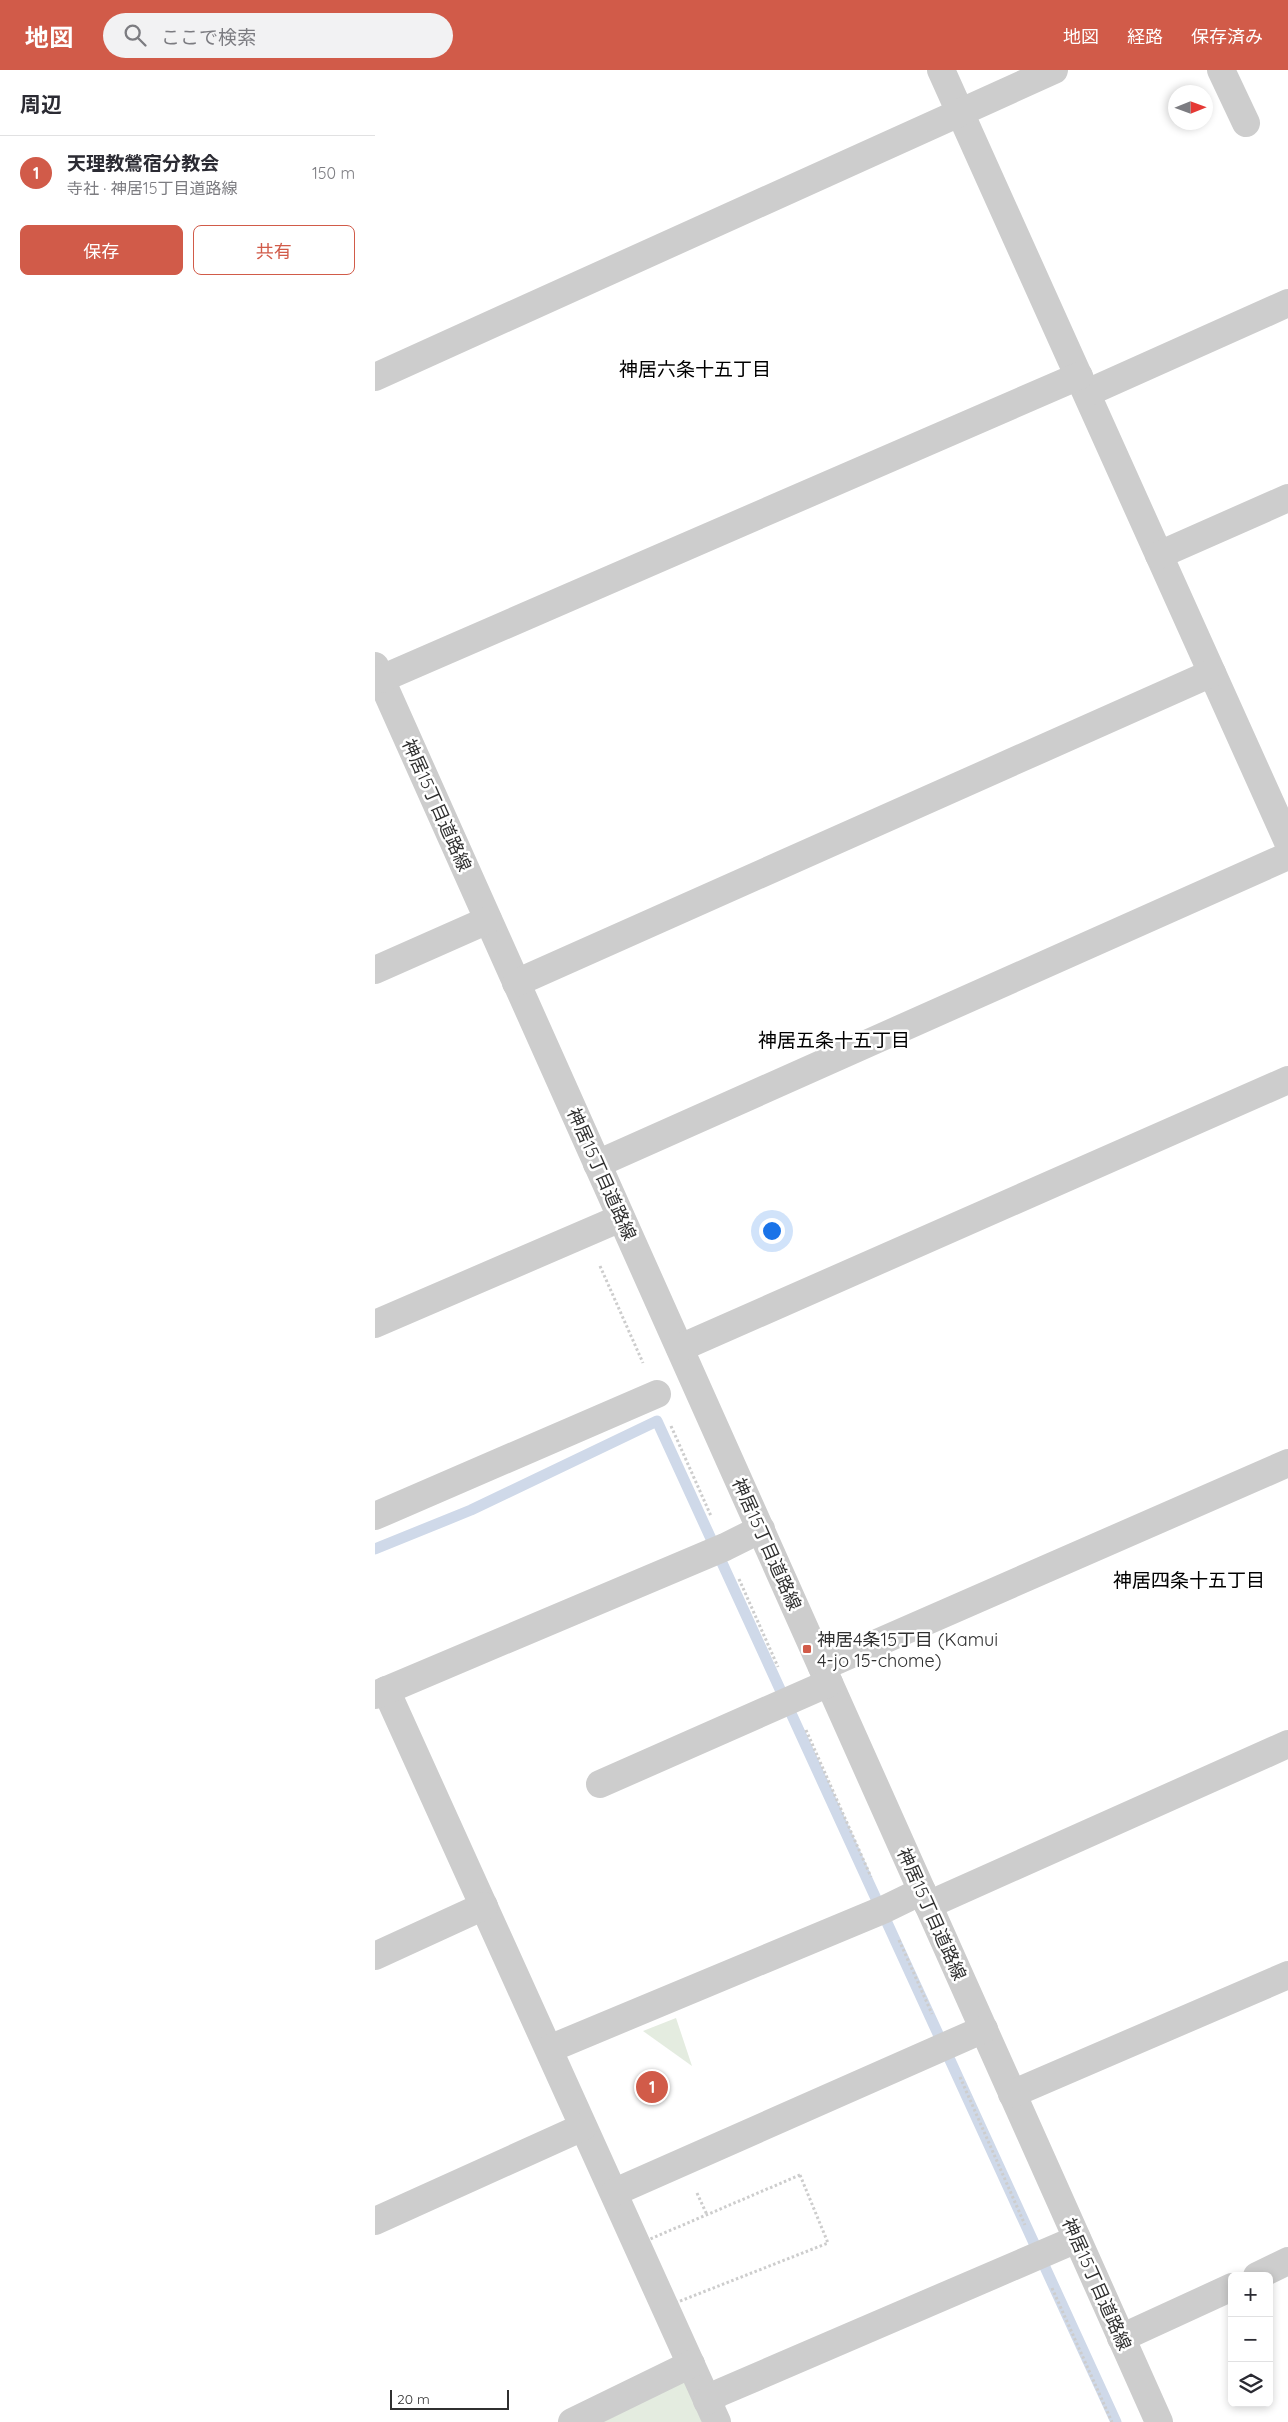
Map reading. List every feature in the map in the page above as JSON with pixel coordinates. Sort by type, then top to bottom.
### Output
[{"type":"street","points":[[941,70],[1288,842]]},
{"type":"street","points":[[375,377],[1054,70]]},
{"type":"street","points":[[1221,70],[1246,123]]},
{"type":"street","points":[[378,673],[1288,303]]},
{"type":"street","points":[[1159,555],[1288,498]]},
{"type":"street","name":"神居15丁目道路線","points":[[378,673],[1159,2422]]},
{"type":"street","points":[[517,983],[1212,673]]},
{"type":"street","points":[[597,1164],[1288,856]]},
{"type":"street","points":[[375,970],[488,920]]},
{"type":"street","points":[[680,1348],[1288,1080]]},
{"type":"street","points":[[375,1324],[621,1218]]},
{"type":"street","points":[[375,1516],[657,1394]]},
{"type":"street","points":[[600,1784],[793,1700],[825,1675],[1288,1463]]},
{"type":"street","points":[[712,2412],[615,2192],[583,2127],[485,1906],[381,1693],[761,1530]]},
{"type":"street","points":[[549,2049],[885,1908],[925,1898],[1288,1744]]},
{"type":"street","points":[[375,1956],[485,1906]]},
{"type":"street","points":[[1012,2094],[1288,1975]]},
{"type":"street","points":[[615,2192],[984,2029]]},
{"type":"street","points":[[375,2221],[583,2127]]},
{"type":"street","points":[[712,2412],[719,2393],[1077,2239]]},
{"type":"street","points":[[1265,2272],[1288,2261]]},
{"type":"street","points":[[1121,2338],[1228,2289]]},
{"type":"street","points":[[572,2422],[691,2364]]},
{"type":"path","points":[[586,1234],[1112,2422]]},
{"type":"path","points":[[643,2242],[799,2175],[828,2243],[670,2305]]},
{"type":"shaded area","points":[[676,2018],[692,2066],[643,2031]]},
{"type":"shaded area","points":[[686,2372],[713,2422],[584,2422]]},
{"type":"waterway","points":[[375,1549],[471,1510],[657,1421],[1116,2422]]},
{"type":"place","name":"神居4条15丁目 (Kamui 4-jo 15-chome)","points":[[807,1649]]},
{"type":"place","name":"天理教鶯宿分教会","points":[[652,2087]]},
{"type":"district","name":"神居六条十五丁目","points":[[695,369]]},
{"type":"district","name":"神居五条十五丁目","points":[[834,1040]]},
{"type":"district","name":"神居四条十五丁目","points":[[1189,1580]]}]
